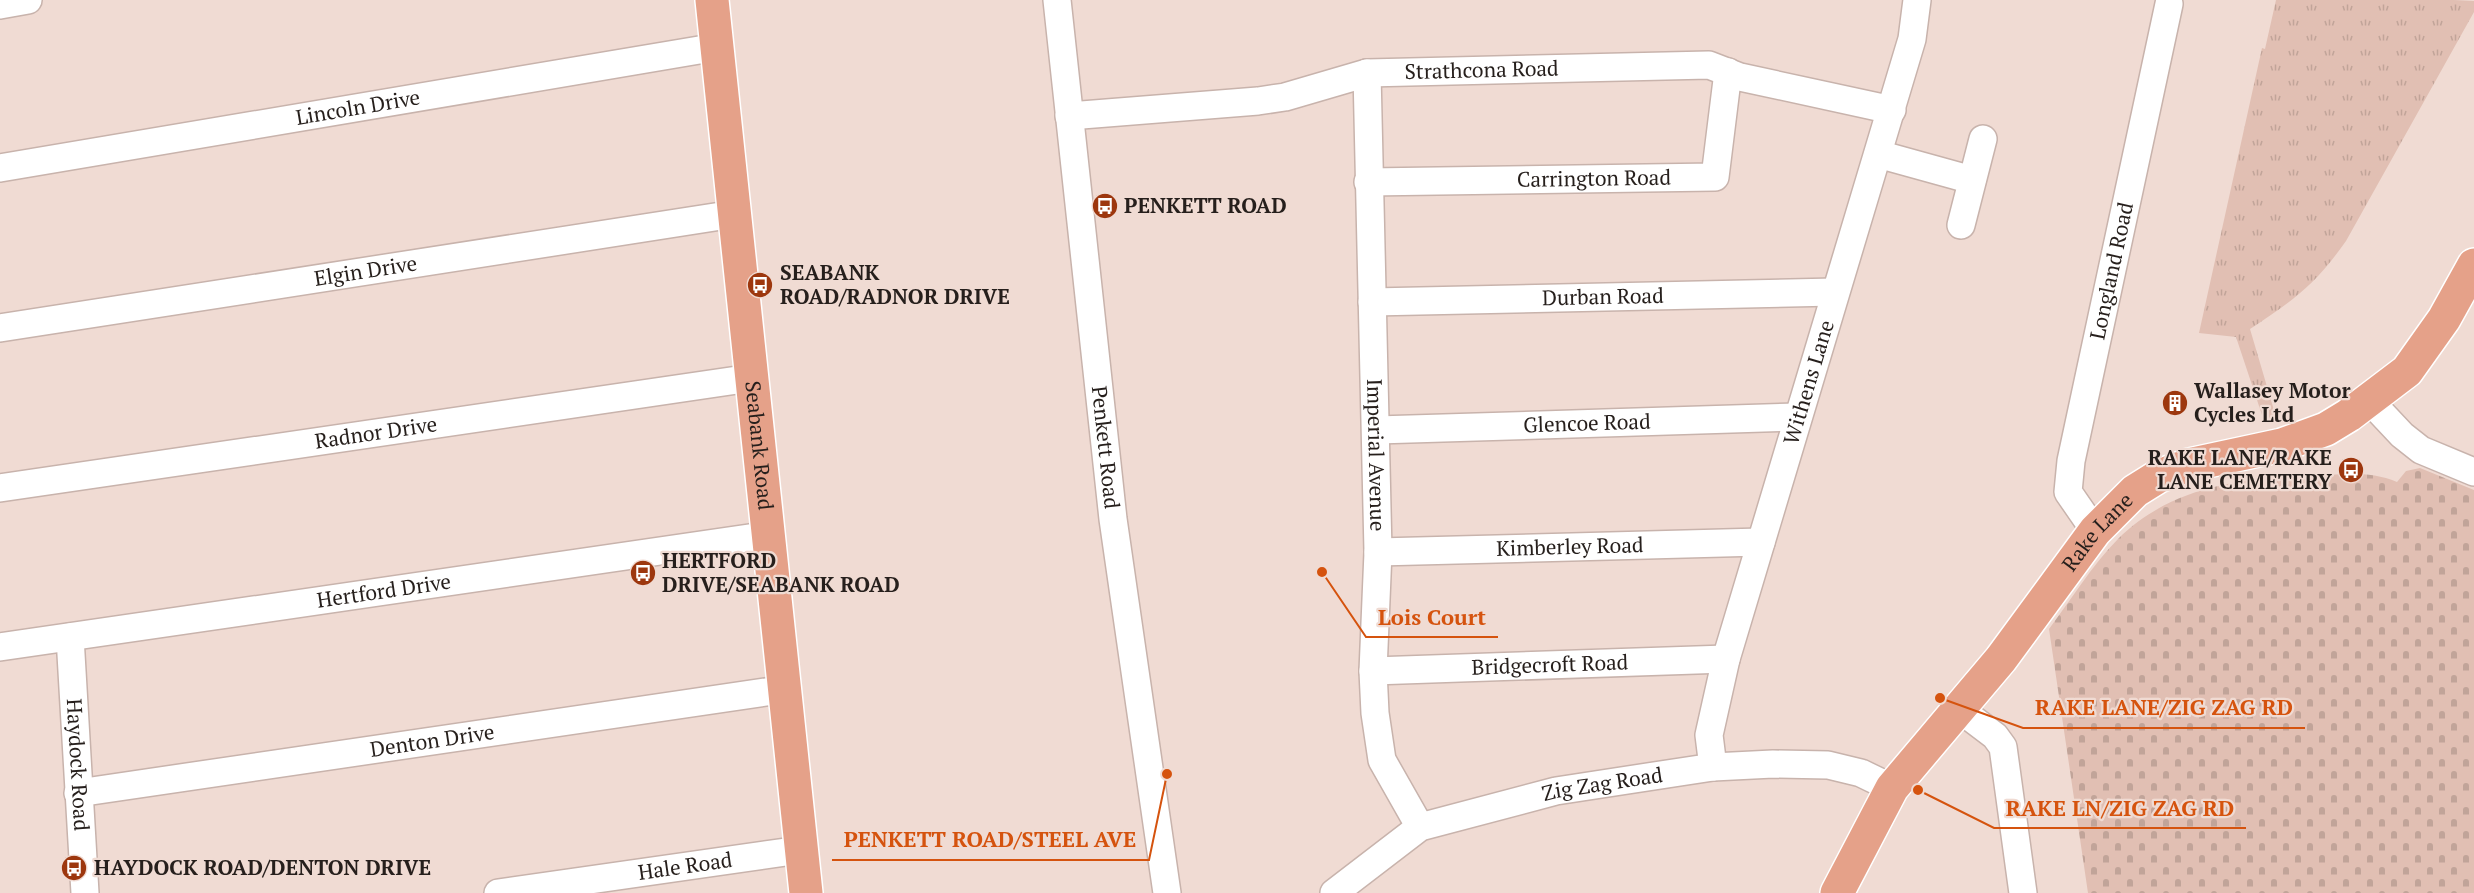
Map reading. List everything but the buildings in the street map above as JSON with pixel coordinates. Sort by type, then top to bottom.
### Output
[{"type":"main road","name":"Seabank Road","points":[[712,0],[806,893]]},
{"type":"main road","name":"Rake Lane","points":[[1837,893],[1892,788],[2001,659],[2095,531],[2135,491],[2159,476],[2189,465],[2260,451],[2305,438],[2326,429],[2370,401],[2407,371],[2444,319],[2474,265]]},
{"type":"street","points":[[0,5],[28,0]]},
{"type":"street","name":"Penkett Road","points":[[1057,0],[1113,519],[1167,893]]},
{"type":"street","name":"Withens Lane","points":[[1713,767],[1709,735],[1726,659],[1797,417],[1892,110],[1912,39],[1917,0]]},
{"type":"street","name":"Longland Road","points":[[2095,531],[2068,492],[2071,461],[2169,4]]},
{"type":"street","name":"Lincoln Drive","points":[[0,168],[717,47]]},
{"type":"street","name":"Strathcona Road","points":[[1069,116],[1258,101],[1285,97],[1367,74],[1709,65],[1728,72],[1892,110]]},
{"type":"street","name":"Carrington Road","points":[[1368,183],[1715,177],[1728,72]]},
{"type":"street","name":"Imperial Avenue","points":[[1367,74],[1368,183],[1377,430],[1378,552],[1372,671],[1382,760],[1420,828]]},
{"type":"street","points":[[1961,225],[1983,139]]},
{"type":"street","points":[[1878,154],[1972,180]]},
{"type":"street","name":"Elgin Drive","points":[[0,328],[734,214]]},
{"type":"street","name":"Durban Road","points":[[1372,302],[1835,292]]},
{"type":"street","name":"Radnor Drive","points":[[0,488],[751,378]]},
{"type":"street","points":[[2370,401],[2402,435],[2421,450],[2474,472]]},
{"type":"street","name":"Glencoe Road","points":[[1377,430],[1797,417]]},
{"type":"street","name":"Hertford Drive","points":[[0,647],[770,536]]},
{"type":"street","name":"Kimberley Road","points":[[1378,552],[1761,542]]},
{"type":"street","name":"Haydock Road","points":[[70,637],[85,893]]},
{"type":"street","name":"Bridgecroft Road","points":[[1372,671],[1726,659]]},
{"type":"street","name":"Denton Drive","points":[[78,793],[786,689]]},
{"type":"street","points":[[1958,708],[1995,736],[2003,747],[2023,893]]},
{"type":"street","name":"Zig Zag Road","points":[[1334,893],[1420,828],[1556,791],[1713,767],[1828,765],[1861,773],[1892,788]]},
{"type":"street","name":"Hale Road","points":[[498,893],[800,850]]},
{"type":"green space","points":[[2276,0],[2474,1],[2474,12],[2346,241],[2314,281],[2250,329],[2276,417],[2264,421],[2236,337],[2199,333],[2262,48],[2265,49]]},
{"type":"green space","points":[[2420,468],[2474,490],[2474,893],[2088,893],[2049,629],[2099,560],[2138,522],[2182,497],[2206,489],[2231,483],[2282,477],[2342,474],[2376,476],[2397,482],[2406,471]]},
{"type":"place","name":"PENKETT ROAD","points":[[1105,206]]},
{"type":"place","name":"SEABANK ROAD/RADNOR DRIVE","points":[[760,285]]},
{"type":"place","name":"Wallasey Motor Cycles Ltd","points":[[2175,403]]},
{"type":"place","name":"RAKE LANE/RAKE LANE CEMETERY","points":[[2351,470]]},
{"type":"place","name":"Lois Court","points":[[1322,572]]},
{"type":"place","name":"HERTFORD DRIVE/SEABANK ROAD","points":[[643,573]]},
{"type":"place","name":"RAKE LANE/ZIG ZAG RD","points":[[1940,698]]},
{"type":"place","name":"PENKETT ROAD/STEEL AVE","points":[[1167,774]]},
{"type":"place","name":"RAKE LN/ZIG ZAG RD","points":[[1918,790]]},
{"type":"place","name":"HAYDOCK ROAD/DENTON DRIVE","points":[[74,868]]}]
